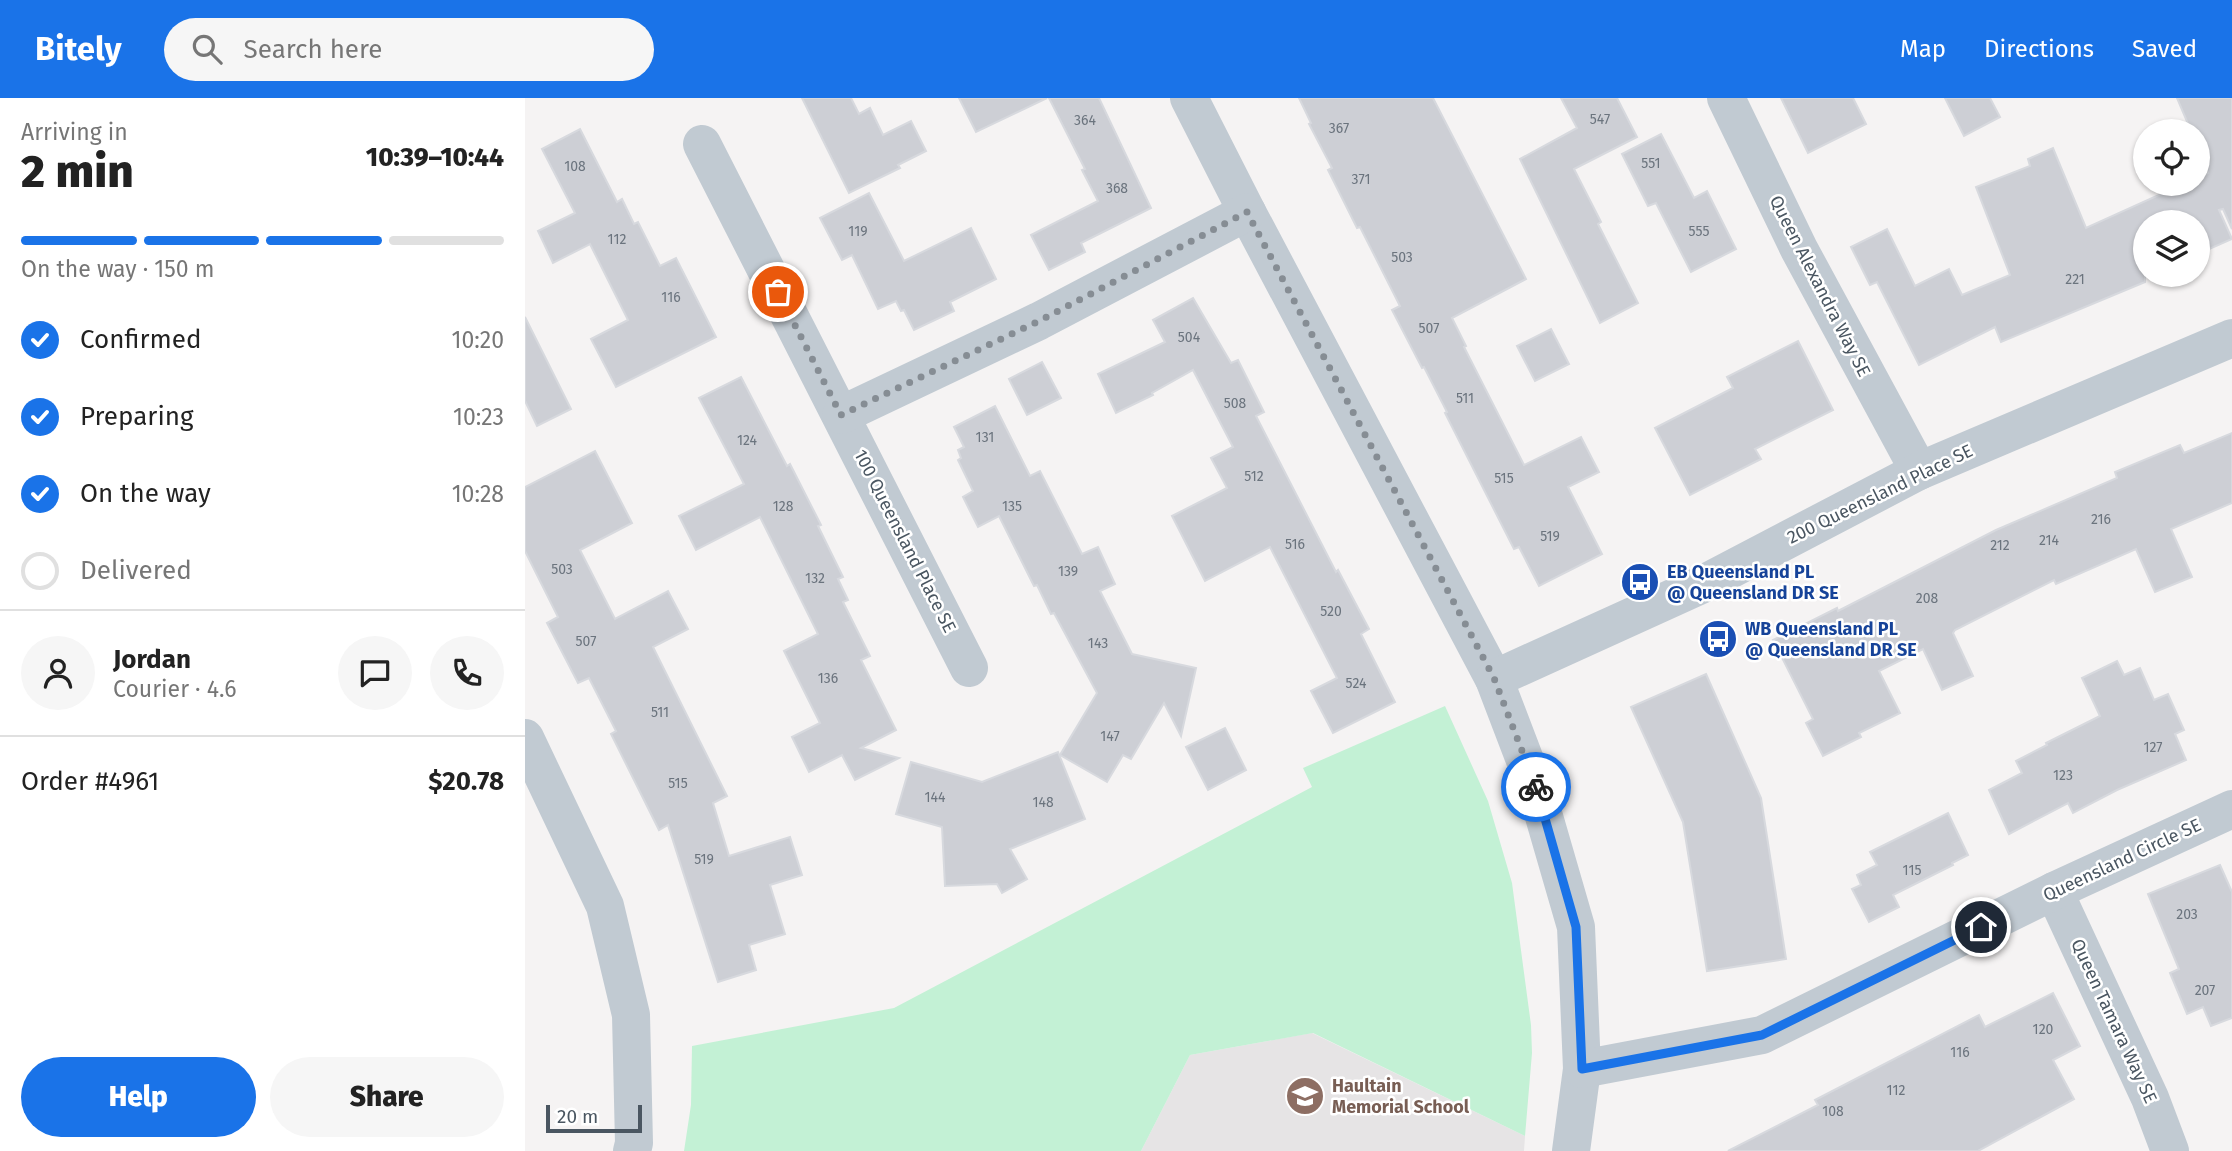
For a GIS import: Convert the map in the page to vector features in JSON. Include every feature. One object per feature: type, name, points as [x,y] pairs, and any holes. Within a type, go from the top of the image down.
[{"type":"street","points":[[1189,98],[1494,678],[1536,789],[1576,927],[1582,1069],[1571,1151]]},
{"type":"street","name":"Queen Alexandra Way SE","points":[[1726,98],[1799,249],[1919,471]]},
{"type":"street","name":"100 Queensland Place SE","points":[[702,144],[969,668]]},
{"type":"street","points":[[841,415],[1039,321],[1247,212]]},
{"type":"street","name":"200 Queensland Place SE","points":[[1494,678],[1701,585],[1919,471],[2232,338]]},
{"type":"street","points":[[525,738],[605,906],[631,1015],[632,1151]]},
{"type":"street","name":"Queensland Circle SE","points":[[1582,1069],[1762,1035],[2054,891],[2232,809]]},
{"type":"street","name":"Queen Tamara Way SE","points":[[2054,891],[2150,1098],[2170,1151]]},
{"type":"shaded area","name":"Haultain Memorial School","points":[[1312,1033],[1525,1136],[1524,1151],[1141,1151],[1190,1055]]},
{"type":"green space","points":[[1445,706],[1488,801],[1512,883],[1531,1025],[1532,1053],[1525,1136],[1313,1033],[1190,1055],[1141,1151],[684,1151],[691,1105],[692,1046],[894,1008],[1312,787],[1303,768]]},
{"type":"building","points":[[802,98],[851,98],[859,114],[870,108],[883,135],[911,121],[926,151],[898,165],[900,168],[849,193]]},
{"type":"building","points":[[959,98],[1047,98],[976,132]]},
{"type":"building","points":[[1049,98],[1099,98],[1151,208],[1081,243],[1085,252],[1049,270],[1031,235],[1098,201]]},
{"type":"building","points":[[1299,98],[1433,98],[1526,279],[1452,318],[1524,465],[1581,437],[1599,472],[1568,487],[1602,554],[1539,586],[1519,547],[1514,549],[1445,413],[1447,412],[1392,310],[1400,306],[1328,170],[1332,168]]},
{"type":"building","points":[[1561,98],[1617,98],[1637,137],[1574,169],[1638,303],[1600,323],[1520,159],[1577,128]]},
{"type":"building","points":[[1781,98],[1853,98],[1866,124],[1808,153]]},
{"type":"building","points":[[1945,98],[1990,98],[2000,117],[1964,136]]},
{"type":"building","points":[[2177,98],[2232,98],[2232,229],[2223,209],[2219,210],[2232,239],[2210,249],[2210,210],[2133,210],[2133,287],[2001,342],[1995,327],[1919,365],[1877,282],[1870,285],[1851,247],[1887,229],[1915,286],[1949,269],[1962,295],[2010,275],[1976,187],[2030,166],[2028,159],[2053,148],[2086,228],[2157,196],[2210,196],[2210,119],[2186,119]]},
{"type":"building","points":[[580,129],[617,202],[622,199],[634,224],[638,222],[660,266],[676,258],[716,337],[616,387],[591,339],[628,320],[590,244],[553,263],[538,231],[575,213],[542,149]]},
{"type":"building","points":[[1661,134],[1694,198],[1707,191],[1736,249],[1691,272],[1656,203],[1648,206],[1622,154]]},
{"type":"building","points":[[869,193],[904,261],[971,228],[996,279],[950,302],[954,311],[914,330],[896,301],[878,309],[852,255],[842,260],[820,218]]},
{"type":"building","points":[[1193,298],[1231,363],[1238,360],[1264,412],[1256,416],[1336,572],[1338,570],[1369,629],[1361,634],[1395,702],[1333,733],[1311,691],[1337,678],[1270,547],[1205,581],[1172,516],[1227,488],[1211,458],[1233,447],[1193,370],[1152,393],[1153,395],[1116,413],[1098,374],[1165,342],[1153,320]]},
{"type":"building","points":[[525,317],[571,409],[537,426],[525,401]]},
{"type":"building","points":[[1551,329],[1569,364],[1535,381],[1517,346]]},
{"type":"building","points":[[1798,341],[1833,410],[1755,449],[1761,459],[1690,495],[1655,428],[1733,388],[1727,377]]},
{"type":"building","points":[[1042,362],[1061,398],[1027,415],[1009,379]]},
{"type":"building","points":[[741,377],[821,525],[818,526],[843,577],[838,579],[848,600],[843,602],[870,656],[861,660],[896,730],[861,748],[899,758],[855,780],[842,755],[809,772],[792,737],[820,723],[784,651],[818,634],[760,517],[696,550],[679,516],[744,484],[699,398]]},
{"type":"building","points":[[995,406],[1030,476],[1040,471],[1082,554],[1098,547],[1115,584],[1100,591],[1132,654],[1196,668],[1181,736],[1164,703],[1131,759],[1123,755],[1107,782],[1060,755],[1097,693],[1054,613],[1051,614],[1037,585],[1034,586],[999,516],[978,527],[963,497],[973,491],[958,460],[961,458],[958,450],[964,447],[954,427]]},
{"type":"building","points":[[2232,433],[2232,503],[2171,529],[2192,577],[2155,592],[2136,549],[2056,584],[2054,580],[1955,630],[1953,633],[1973,676],[1942,690],[1923,649],[1879,671],[1900,713],[1859,733],[1861,737],[1823,756],[1806,723],[1813,719],[1773,640],[1837,608],[1838,611],[1996,530],[2117,478],[2115,472],[2180,445],[2184,453]]},
{"type":"building","points":[[595,451],[632,523],[580,550],[615,619],[668,591],[688,629],[653,647],[727,796],[713,803],[729,856],[790,837],[802,875],[770,885],[785,934],[749,945],[756,970],[718,982],[668,825],[659,830],[611,734],[616,731],[589,678],[578,683],[547,623],[558,617],[525,551],[525,487]]},
{"type":"building","points":[[2117,661],[2124,675],[2140,668],[2154,700],[2168,694],[2184,730],[2175,734],[2186,760],[2117,790],[2073,813],[2068,803],[2009,834],[1989,790],[2022,773],[2016,761],[2100,716],[2082,678]]},
{"type":"building","points":[[1706,674],[1761,798],[1786,959],[1707,971],[1683,822],[1631,707]]},
{"type":"building","points":[[1225,728],[1246,770],[1208,790],[1186,747]]},
{"type":"building","points":[[1058,752],[1085,819],[1010,849],[1027,879],[1002,893],[997,884],[945,886],[942,827],[896,814],[911,762],[982,782]]},
{"type":"building","points":[[1948,813],[1968,855],[1893,895],[1899,907],[1869,922],[1852,889],[1861,885],[1857,875],[1877,865],[1870,852]]},
{"type":"building","points":[[2220,865],[2232,892],[2232,1018],[2211,1026],[2203,1007],[2187,1014],[2170,973],[2179,969],[2148,894]]},
{"type":"building","points":[[2053,993],[2080,1046],[2053,1060],[2074,1099],[1978,1151],[1728,1151],[1818,1105],[1815,1100],[1979,1015],[1985,1027]]},
{"type":"way so far","points":[[778,292],[841,415],[1039,321],[1247,212],[1494,678],[1536,787]]},
{"type":"place","name":"EB Queensland PL @ Queensland DR SE","points":[[1640,582]]},
{"type":"place","name":"WB Queensland PL @ Queensland DR SE","points":[[1718,639]]},
{"type":"place","name":"Haultain Memorial School","points":[[1305,1096]]},
{"type":"route","points":[[1536,787],[1576,927],[1582,1069],[1762,1035],[1981,927]]}]
